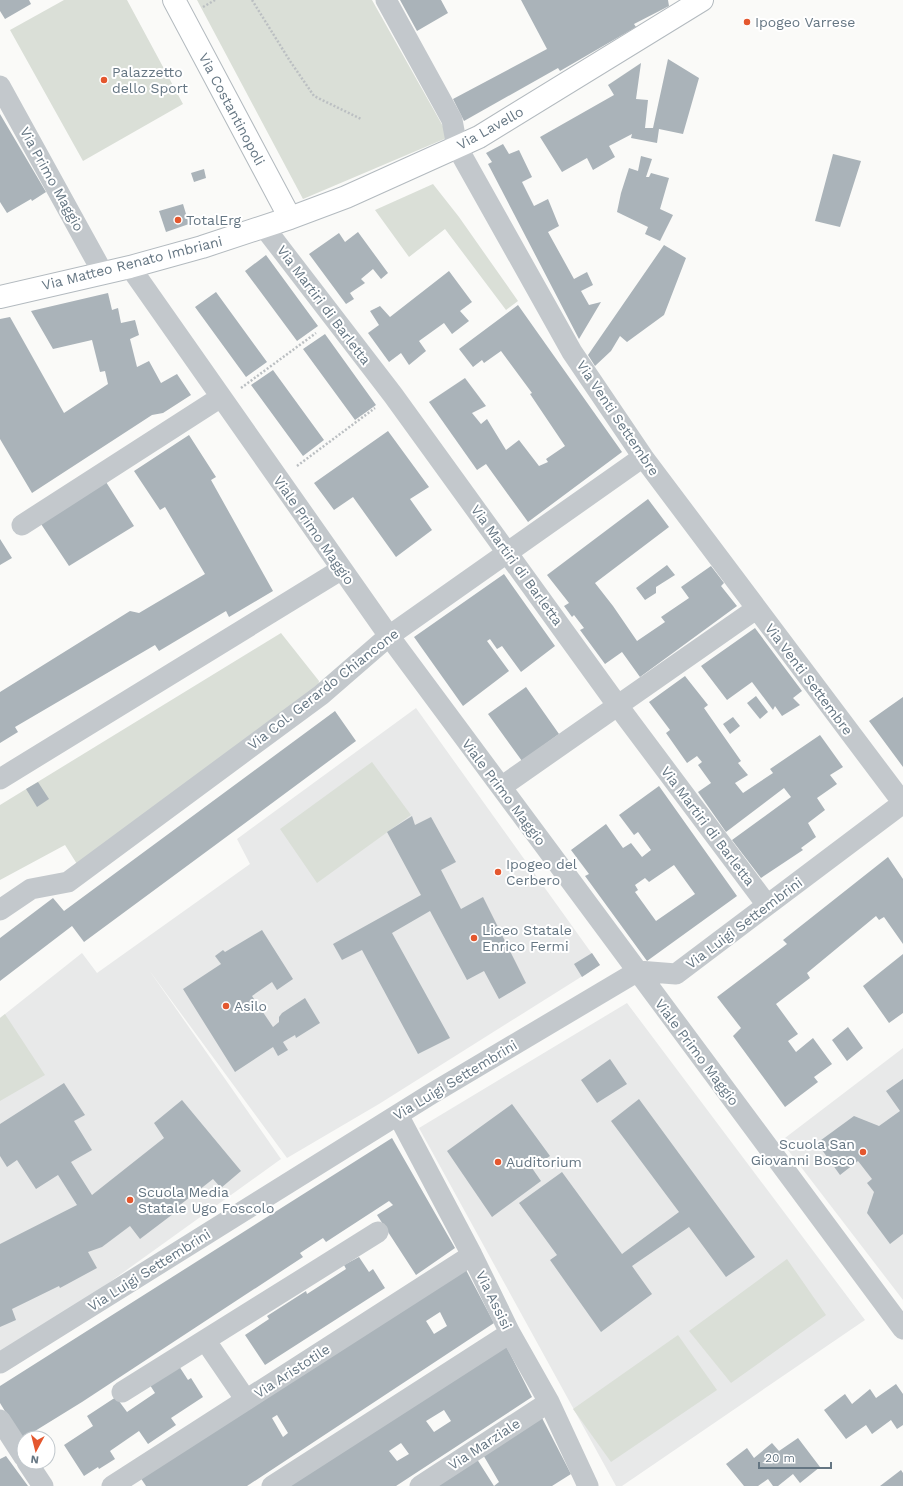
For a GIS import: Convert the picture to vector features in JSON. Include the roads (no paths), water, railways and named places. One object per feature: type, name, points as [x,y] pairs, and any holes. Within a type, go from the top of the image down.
[{"type":"street","name":"Via Costantinopoli","points":[[174,0],[290,218]]},
{"type":"street","name":"Via Venti Settembre","points":[[386,0],[452,120],[457,147],[572,352],[643,457],[903,803]]},
{"type":"street","name":"Via Lavello","points":[[264,227],[346,197],[479,137],[702,0]]},
{"type":"street","name":"Via Primo Maggio","points":[[0,86],[103,273]]},
{"type":"street","name":"Via Matteo Renato Imbriani","points":[[0,297],[130,267],[202,247],[264,227]]},
{"type":"street","name":"Via Martiri di Barletta","points":[[264,227],[393,395],[618,706],[767,905]]},
{"type":"street","name":"Viale Primo Maggio","points":[[130,267],[389,636],[903,1330]]},
{"type":"street","points":[[22,525],[223,399]]},
{"type":"street","name":"Via Col. Gerardo Chiancone","points":[[0,910],[31,889],[68,882],[320,695],[389,636],[643,457]]},
{"type":"street","points":[[0,779],[342,569]]},
{"type":"street","points":[[501,787],[756,609]]},
{"type":"street","name":"Via Luigi Settembrini","points":[[0,1363],[398,1114],[638,971],[676,974],[903,803]]},
{"type":"street","name":"Via Assisi","points":[[398,1114],[472,1255],[510,1333],[548,1402],[583,1484]]},
{"type":"street","points":[[122,1392],[378,1232]]},
{"type":"street","name":"Via Aristotile","points":[[112,1486],[472,1255]]},
{"type":"street","points":[[272,1486],[510,1333]]},
{"type":"street","points":[[205,1340],[246,1400]]},
{"type":"street","name":"Via Marziale","points":[[420,1486],[548,1402]]},
{"type":"street","points":[[0,1420],[16,1445]]},
{"type":"street","points":[[32,1470],[42,1486]]},
{"type":"place","name":"Ipogeo Varrese","points":[[747,22]]},
{"type":"place","name":"Palazzetto dello Sport","points":[[104,80]]},
{"type":"place","name":"TotalErg","points":[[178,220]]},
{"type":"place","name":"Ipogeo del Cerbero","points":[[498,872]]},
{"type":"place","name":"Liceo Statale Enrico Fermi","points":[[474,938]]},
{"type":"place","name":"Asilo","points":[[226,1006]]},
{"type":"place","name":"Scuola San Giovanni Bosco","points":[[863,1152]]},
{"type":"place","name":"Auditorium","points":[[498,1162]]},
{"type":"place","name":"Scuola Media Statale Ugo Foscolo","points":[[130,1200]]}]
